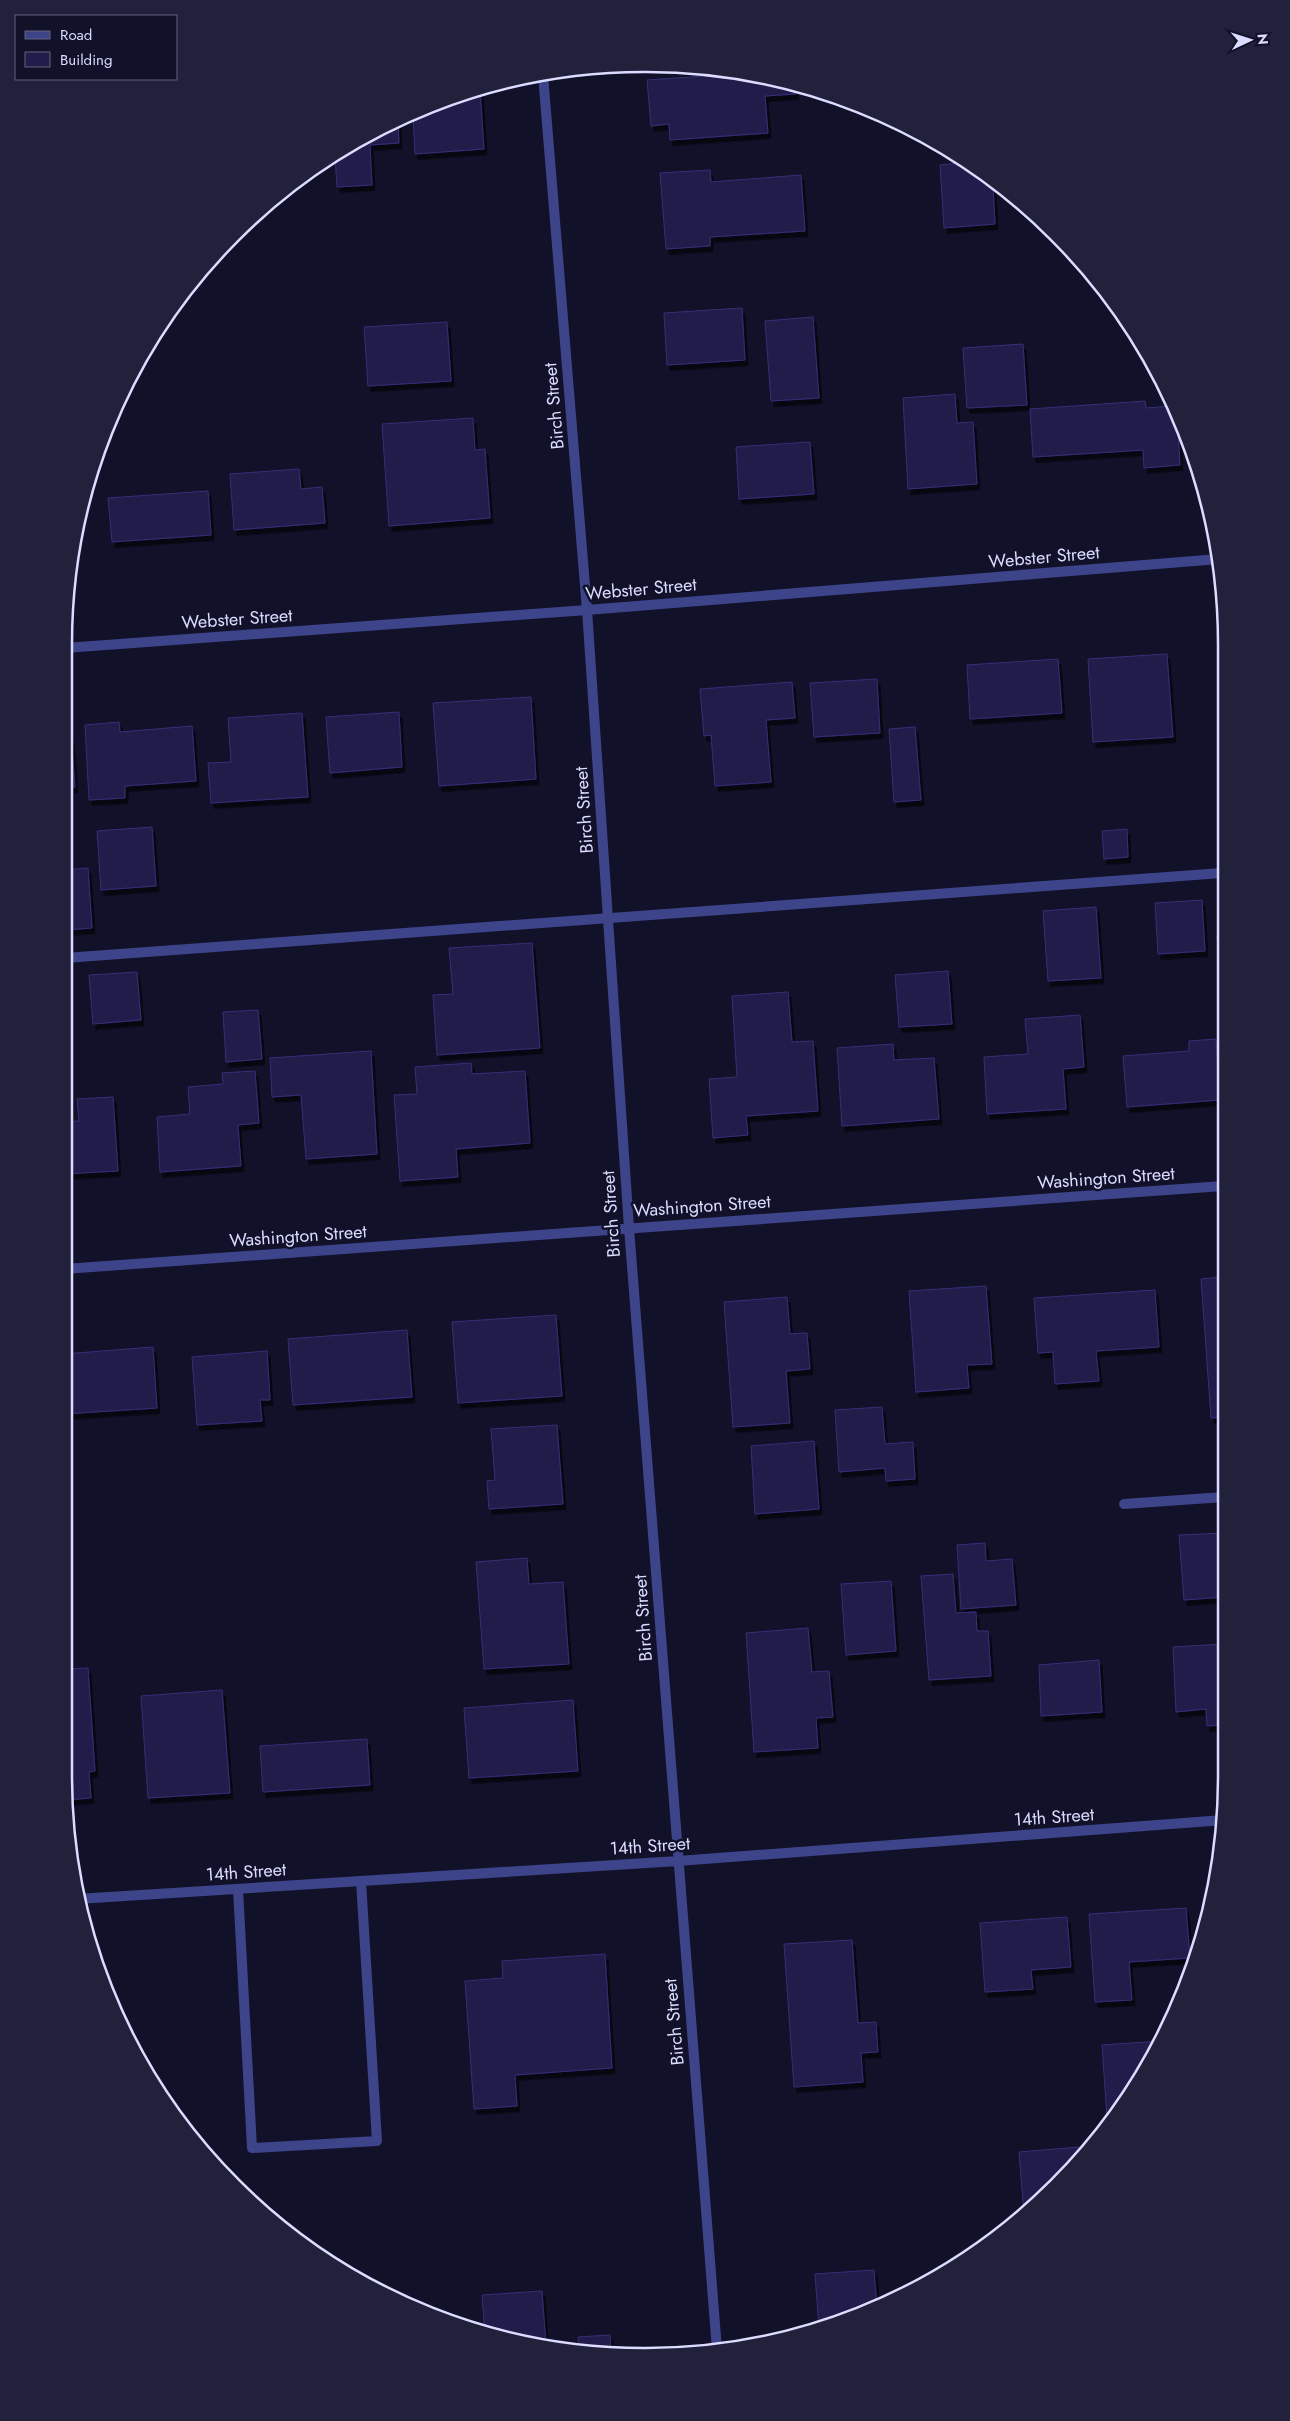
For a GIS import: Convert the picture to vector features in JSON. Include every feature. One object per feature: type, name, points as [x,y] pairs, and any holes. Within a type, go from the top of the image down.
[{"type":"street","name":"Birch Street","points":[[544,82],[587,610],[628,1228],[717,2344]]},
{"type":"street","name":"Webster Street","points":[[72,647],[587,610],[1211,560]]},
{"type":"street","points":[[72,957],[1218,873]]},
{"type":"street","name":"Washington Street","points":[[72,1268],[1218,1186]]},
{"type":"street","points":[[1124,1504],[1218,1497]]},
{"type":"street","name":"14th Street","points":[[86,1898],[678,1861],[1215,1821]]},
{"type":"street","points":[[238,1889],[252,2148],[377,2141],[361,1881]]},
{"type":"building","points":[[707,76],[720,77],[796,94],[765,96],[768,133],[670,140],[669,124],[651,126],[647,80]]},
{"type":"building","points":[[480,97],[484,149],[415,154],[413,122]]},
{"type":"building","points":[[398,129],[399,143],[370,145],[372,185],[337,187],[335,164],[359,149]]},
{"type":"building","points":[[954,164],[993,191],[995,224],[944,228],[940,165]]},
{"type":"building","points":[[710,170],[711,182],[801,175],[805,231],[710,237],[710,246],[666,249],[660,173]]},
{"type":"building","points":[[742,308],[745,360],[667,365],[664,313]]},
{"type":"building","points":[[813,317],[819,398],[771,401],[765,321]]},
{"type":"building","points":[[447,322],[451,381],[368,386],[364,327]]},
{"type":"building","points":[[1023,344],[1027,405],[967,408],[963,348]]},
{"type":"building","points":[[955,394],[957,423],[973,422],[977,484],[908,489],[903,398]]},
{"type":"building","points":[[1145,401],[1146,408],[1165,407],[1178,438],[1180,465],[1144,468],[1143,450],[1033,457],[1030,409]]},
{"type":"building","points":[[473,418],[475,450],[485,449],[490,518],[389,526],[382,424]]},
{"type":"building","points":[[810,442],[814,494],[739,499],[736,447]]},
{"type":"building","points":[[299,469],[301,489],[322,487],[325,523],[234,530],[230,474]]},
{"type":"building","points":[[208,491],[211,535],[112,542],[108,498]]},
{"type":"building","points":[[1167,654],[1173,737],[1093,742],[1088,659]]},
{"type":"building","points":[[1058,659],[1062,713],[970,719],[967,665]]},
{"type":"building","points":[[877,679],[880,733],[814,737],[810,683]]},
{"type":"building","points":[[792,682],[795,718],[766,720],[771,782],[715,786],[711,735],[704,736],[700,689]]},
{"type":"building","points":[[531,697],[536,779],[439,786],[433,703]]},
{"type":"building","points":[[399,712],[402,767],[330,773],[326,717]]},
{"type":"building","points":[[302,713],[308,797],[211,803],[208,763],[231,762],[228,718]]},
{"type":"building","points":[[119,722],[120,732],[192,726],[196,781],[125,786],[125,798],[89,800],[85,725]]},
{"type":"building","points":[[915,727],[921,800],[894,802],[889,729]]},
{"type":"building","points":[[72,750],[75,787],[72,787]]},
{"type":"building","points":[[152,827],[156,886],[101,890],[97,831]]},
{"type":"building","points":[[1127,829],[1128,857],[1104,859],[1102,831]]},
{"type":"building","points":[[88,868],[92,928],[72,929],[72,869]]},
{"type":"building","points":[[1202,900],[1205,951],[1158,954],[1155,903]]},
{"type":"building","points":[[1096,907],[1101,978],[1048,981],[1043,911]]},
{"type":"building","points":[[532,943],[540,1048],[437,1055],[433,995],[453,994],[449,948]]},
{"type":"building","points":[[948,971],[952,1024],[899,1027],[895,975]]},
{"type":"building","points":[[137,972],[141,1020],[93,1024],[89,975]]},
{"type":"building","points":[[788,992],[792,1042],[813,1041],[818,1111],[746,1116],[748,1135],[713,1138],[709,1079],[737,1077],[732,996]]},
{"type":"building","points":[[258,1010],[262,1059],[226,1062],[223,1012]]},
{"type":"building","points":[[1080,1015],[1084,1067],[1063,1069],[1066,1109],[987,1114],[984,1057],[1028,1054],[1025,1019]]},
{"type":"building","points":[[1216,1039],[1218,1100],[1127,1107],[1123,1056],[1189,1051],[1189,1041]]},
{"type":"building","points":[[893,1044],[894,1060],[934,1058],[939,1119],[842,1126],[837,1048]]},
{"type":"building","points":[[371,1051],[377,1154],[306,1159],[301,1095],[272,1097],[270,1058]]},
{"type":"building","points":[[471,1063],[472,1074],[525,1071],[530,1143],[456,1149],[458,1177],[400,1181],[394,1095],[417,1094],[415,1067]]},
{"type":"building","points":[[255,1071],[259,1123],[238,1125],[241,1166],[160,1172],[157,1117],[190,1114],[188,1087],[223,1084],[222,1073]]},
{"type":"building","points":[[113,1097],[118,1171],[72,1174],[72,1121],[79,1121],[77,1099]]},
{"type":"building","points":[[1218,1277],[1218,1417],[1211,1418],[1201,1279]]},
{"type":"building","points":[[986,1286],[992,1364],[967,1365],[969,1388],[916,1392],[909,1291]]},
{"type":"building","points":[[1155,1290],[1159,1347],[1096,1351],[1099,1381],[1055,1384],[1053,1352],[1038,1353],[1034,1298]]},
{"type":"building","points":[[787,1297],[790,1334],[807,1333],[810,1369],[786,1371],[790,1423],[733,1427],[724,1302]]},
{"type":"building","points":[[556,1315],[562,1396],[458,1403],[452,1322]]},
{"type":"building","points":[[407,1330],[412,1397],[293,1405],[288,1339]]},
{"type":"building","points":[[153,1347],[157,1408],[72,1413],[72,1353]]},
{"type":"building","points":[[267,1351],[270,1400],[260,1400],[262,1421],[197,1425],[192,1357]]},
{"type":"building","points":[[882,1407],[885,1444],[913,1442],[915,1479],[886,1481],[885,1468],[839,1472],[835,1410]]},
{"type":"building","points":[[557,1425],[563,1504],[489,1509],[487,1481],[495,1480],[491,1429]]},
{"type":"building","points":[[814,1441],[819,1509],[755,1514],[751,1446]]},
{"type":"building","points":[[1218,1533],[1218,1597],[1184,1600],[1179,1535]]},
{"type":"building","points":[[985,1543],[986,1561],[1012,1559],[1016,1605],[961,1609],[957,1545]]},
{"type":"building","points":[[527,1558],[529,1584],[563,1582],[569,1664],[484,1669],[476,1562]]},
{"type":"building","points":[[953,1574],[956,1613],[976,1612],[977,1631],[988,1631],[991,1676],[929,1680],[921,1576]]},
{"type":"building","points":[[891,1581],[896,1651],[846,1655],[841,1584]]},
{"type":"building","points":[[808,1628],[812,1672],[829,1671],[833,1717],[816,1718],[818,1748],[754,1752],[746,1633]]},
{"type":"building","points":[[1218,1644],[1218,1725],[1207,1726],[1206,1709],[1176,1712],[1173,1647]]},
{"type":"building","points":[[1099,1660],[1102,1712],[1041,1716],[1039,1665]]},
{"type":"building","points":[[88,1668],[95,1771],[89,1772],[91,1798],[73,1799],[72,1776],[72,1669]]},
{"type":"building","points":[[222,1690],[230,1793],[148,1798],[141,1696]]},
{"type":"building","points":[[573,1700],[578,1771],[469,1778],[464,1708]]},
{"type":"building","points":[[367,1739],[370,1785],[263,1792],[260,1746]]},
{"type":"building","points":[[1186,1908],[1190,1952],[1188,1958],[1129,1962],[1132,2000],[1095,2002],[1089,1914]]},
{"type":"building","points":[[1067,1917],[1071,1967],[1031,1970],[1033,1989],[985,1992],[980,1923]]},
{"type":"building","points":[[852,1940],[858,2023],[876,2022],[878,2052],[861,2053],[863,2082],[794,2087],[784,1944]]},
{"type":"building","points":[[605,1954],[612,2068],[515,2075],[517,2106],[474,2109],[465,1981],[503,1978],[502,1961]]},
{"type":"building","points":[[1151,2042],[1141,2062],[1107,2114],[1102,2045]]},
{"type":"building","points":[[1079,2148],[1050,2181],[1023,2205],[1019,2152]]},
{"type":"building","points":[[874,2270],[876,2299],[818,2321],[815,2274]]},
{"type":"building","points":[[542,2291],[546,2339],[484,2325],[482,2295]]},
{"type":"building","points":[[610,2335],[611,2347],[579,2345],[578,2337]]}]
